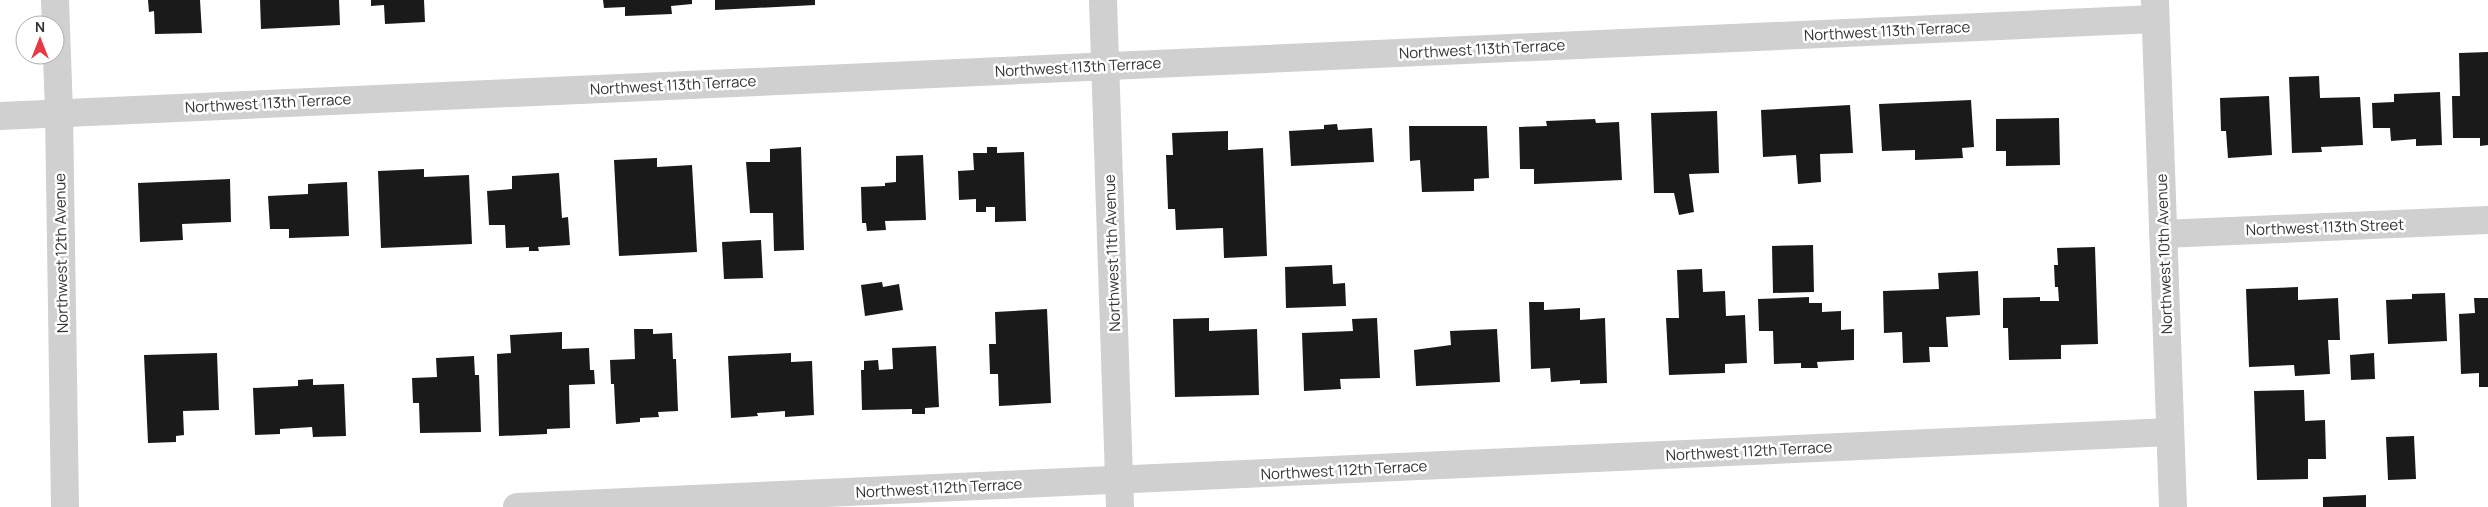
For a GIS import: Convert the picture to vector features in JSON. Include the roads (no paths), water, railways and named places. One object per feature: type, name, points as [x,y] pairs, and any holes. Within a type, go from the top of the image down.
[{"type":"street","name":"Northwest 12th Avenue","points":[[55,0],[59,112],[64,507]]},
{"type":"street","name":"Northwest 11th Avenue","points":[[1103,0],[1120,507]]},
{"type":"street","name":"Northwest 113th Terrace","points":[[0,116],[1105,65],[2155,9]]},
{"type":"street","name":"Northwest 10th Avenue","points":[[2155,9],[2173,507]]},
{"type":"street","name":"Northwest 113th Street","points":[[2163,234],[2488,220]]},
{"type":"street","name":"Northwest 112th Terrace","points":[[518,507],[2170,432]]}]
